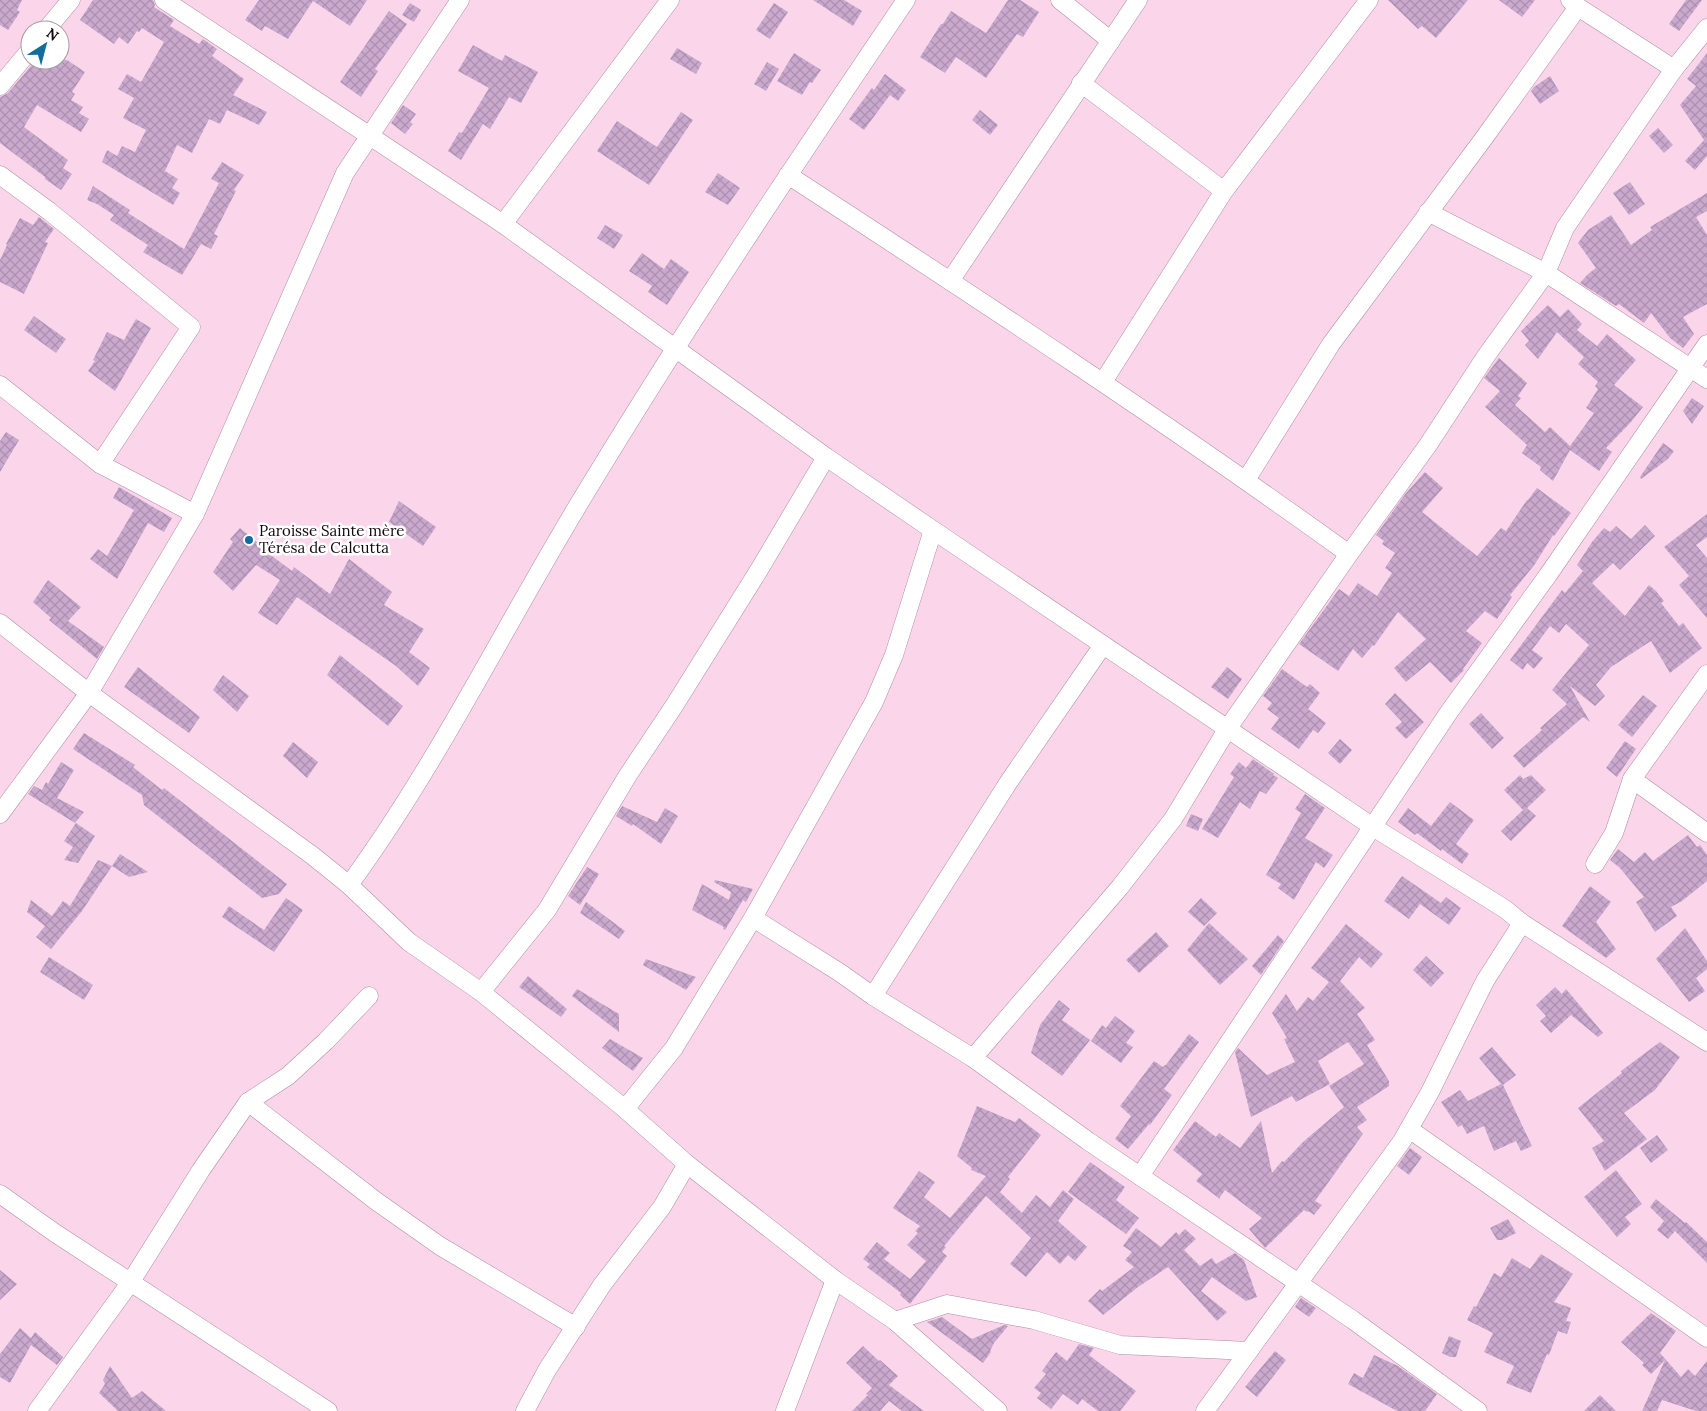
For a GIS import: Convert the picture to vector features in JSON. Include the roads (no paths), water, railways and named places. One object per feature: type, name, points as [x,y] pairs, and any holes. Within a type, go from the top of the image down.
[{"type":"street","points":[[54,20],[71,0]]},
{"type":"street","points":[[164,0],[503,224],[826,457],[932,530],[1373,827],[1505,909],[1522,923],[1707,1042]]},
{"type":"street","points":[[0,814],[89,693],[195,514],[345,173],[460,0]]},
{"type":"street","points":[[503,224],[670,0]]},
{"type":"street","points":[[349,885],[398,814],[576,508],[676,348],[788,175],[906,0]]},
{"type":"street","points":[[1060,0],[1112,41]]},
{"type":"street","points":[[950,281],[1138,0]]},
{"type":"street","points":[[1103,382],[1224,191],[1369,0]]},
{"type":"street","points":[[1246,480],[1331,344],[1484,138],[1574,3],[1674,69]]},
{"type":"street","points":[[973,1058],[1120,886],[1173,819],[1228,728],[1349,554],[1428,445],[1486,356],[1546,274],[1565,228],[1674,69],[1707,28]]},
{"type":"street","points":[[0,86],[20,62]]},
{"type":"street","points":[[1081,83],[1224,191]]},
{"type":"street","points":[[0,175],[49,211],[191,327],[100,464]]},
{"type":"street","points":[[788,175],[1103,382],[1246,480],[1349,554]]},
{"type":"street","points":[[1428,212],[1546,274],[1707,379]]},
{"type":"street","points":[[1140,1176],[1449,712],[1548,575],[1707,344]]},
{"type":"street","points":[[0,385],[57,432],[100,464],[195,514]]},
{"type":"street","points":[[481,992],[547,910],[628,776],[754,578],[826,457]]},
{"type":"street","points":[[625,1109],[674,1048],[752,918],[878,695],[894,655],[932,530]]},
{"type":"street","points":[[0,622],[89,693],[314,856],[349,885],[409,942],[481,992],[625,1109],[687,1164],[836,1280],[895,1321],[998,1411]]},
{"type":"street","points":[[873,996],[1008,783],[1103,645]]},
{"type":"street","points":[[1595,864],[1614,833],[1632,779],[1707,674]]},
{"type":"street","points":[[1632,779],[1707,834]]},
{"type":"street","points":[[752,918],[973,1058],[1140,1176],[1298,1282],[1478,1411]]},
{"type":"street","points":[[1205,1411],[1402,1141],[1430,1092],[1485,980],[1522,923]]},
{"type":"street","points":[[37,1411],[130,1283],[248,1102],[288,1076],[326,1041],[369,996]]},
{"type":"street","points":[[248,1102],[376,1201],[440,1246],[576,1327]]},
{"type":"street","points":[[1409,1129],[1707,1338]]},
{"type":"street","points":[[525,1411],[547,1370],[602,1285],[662,1207],[687,1164]]},
{"type":"street","points":[[0,1194],[130,1283],[328,1411]]},
{"type":"street","points":[[785,1411],[836,1280]]},
{"type":"street","points":[[895,1321],[947,1304],[1034,1320],[1120,1345],[1249,1352]]},
{"type":"place","name":"Paroisse Sainte mère Térésa de Calcutta","points":[[249,540]]}]
